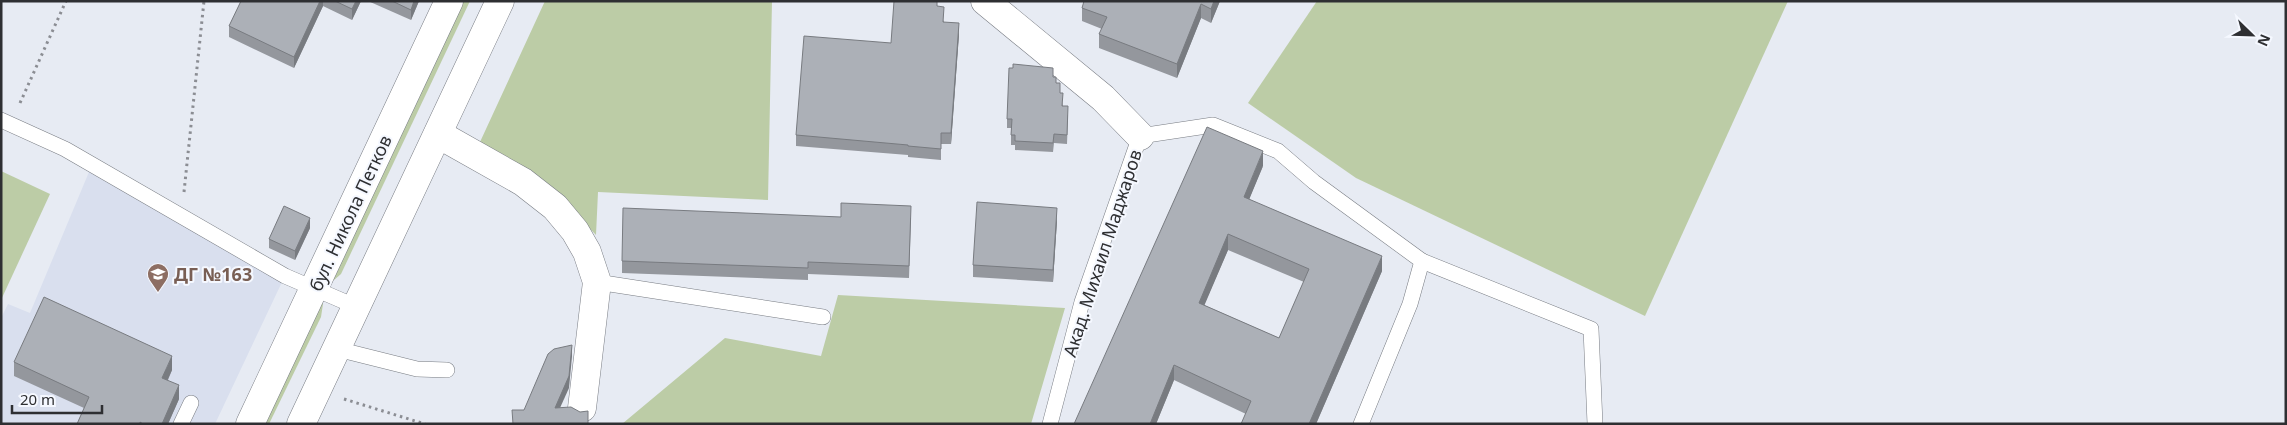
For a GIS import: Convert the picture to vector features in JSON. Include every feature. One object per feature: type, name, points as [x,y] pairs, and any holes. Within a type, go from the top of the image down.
[{"type":"street","name":"бул. Никола Петков","points":[[250,424],[449,1]]},
{"type":"street","points":[[301,424],[500,1]]},
{"type":"street","name":"Акад. Михаил Маджаров","points":[[985,1],[1104,98],[1140,136]]},
{"type":"street","points":[[438,134],[523,182],[555,207],[575,231],[587,252],[597,282],[582,408]]},
{"type":"lane","points":[[6,122],[65,149],[285,276],[357,307]]},
{"type":"lane","points":[[1140,136],[1213,125],[1278,151],[1314,182],[1422,261],[1591,329],[1595,424]]},
{"type":"lane","name":"Акад. Михаил Маджаров","points":[[1050,424],[1082,302],[1140,136]]},
{"type":"lane","points":[[1361,424],[1410,304],[1422,261]]},
{"type":"lane","points":[[597,282],[823,317]]},
{"type":"lane","points":[[337,349],[417,369],[447,370]]},
{"type":"lane","points":[[182,424],[191,403]]},
{"type":"path","points":[[6,122],[66,1]]},
{"type":"path","points":[[181,216],[204,1]]},
{"type":"path","points":[[317,390],[425,424]]},
{"type":"shaded area","name":"ДГ №163","points":[[89,172],[282,282],[215,424],[1,424],[1,318],[8,304],[30,313]]},
{"type":"green space","points":[[453,1],[470,1],[341,274],[334,280],[328,275]]},
{"type":"green space","points":[[545,1],[772,1],[768,200],[598,192],[596,235],[550,188],[480,142]]},
{"type":"green space","points":[[1317,1],[1788,1],[1645,316],[1356,178],[1248,103]]},
{"type":"green space","points":[[1,171],[50,194],[1,300]]},
{"type":"green space","points":[[838,295],[1065,308],[1031,424],[622,424],[725,338],[821,356]]},
{"type":"green space","points":[[320,301],[323,304],[321,317],[269,424],[253,424]]},
{"type":"building","points":[[241,1],[320,1],[294,57],[229,26]]},
{"type":"building","points":[[335,1],[356,1],[352,9]]},
{"type":"building","points":[[392,1],[414,1],[411,10]]},
{"type":"building","points":[[894,1],[937,1],[937,6],[944,7],[943,22],[959,23],[951,133],[941,133],[941,149],[796,135],[804,36],[891,43]]},
{"type":"building","points":[[1084,1],[1214,1],[1211,9],[1201,4],[1177,64],[1099,34],[1107,17],[1082,8]]},
{"type":"building","points":[[1013,64],[1053,68],[1053,77],[1056,77],[1056,83],[1060,83],[1060,93],[1063,93],[1062,106],[1068,106],[1067,135],[1054,134],[1053,143],[1015,141],[1015,135],[1011,135],[1012,119],[1007,119],[1009,68],[1013,68]]},
{"type":"building","points":[[1207,127],[1263,151],[1244,197],[1382,256],[1309,424],[1241,424],[1251,401],[1174,365],[1150,424],[1074,424]],"holes":[[[1228,234],[1309,269],[1279,338],[1199,303]]]},
{"type":"building","points":[[977,202],[1057,208],[1053,270],[973,265]]},
{"type":"building","points":[[841,203],[911,206],[909,266],[808,262],[808,268],[622,261],[623,208],[841,217]]},
{"type":"building","points":[[284,206],[310,218],[295,251],[269,239]]},
{"type":"building","points":[[44,297],[172,356],[162,378],[179,385],[162,424],[143,424],[140,422],[140,424],[77,424],[89,397],[14,362]]},
{"type":"building","points":[[572,345],[569,376],[555,408],[571,407],[580,412],[588,411],[588,424],[513,424],[512,410],[524,410],[548,354],[554,349]]},
{"type":"place","name":"ДГ №163","points":[[158,293]]}]
